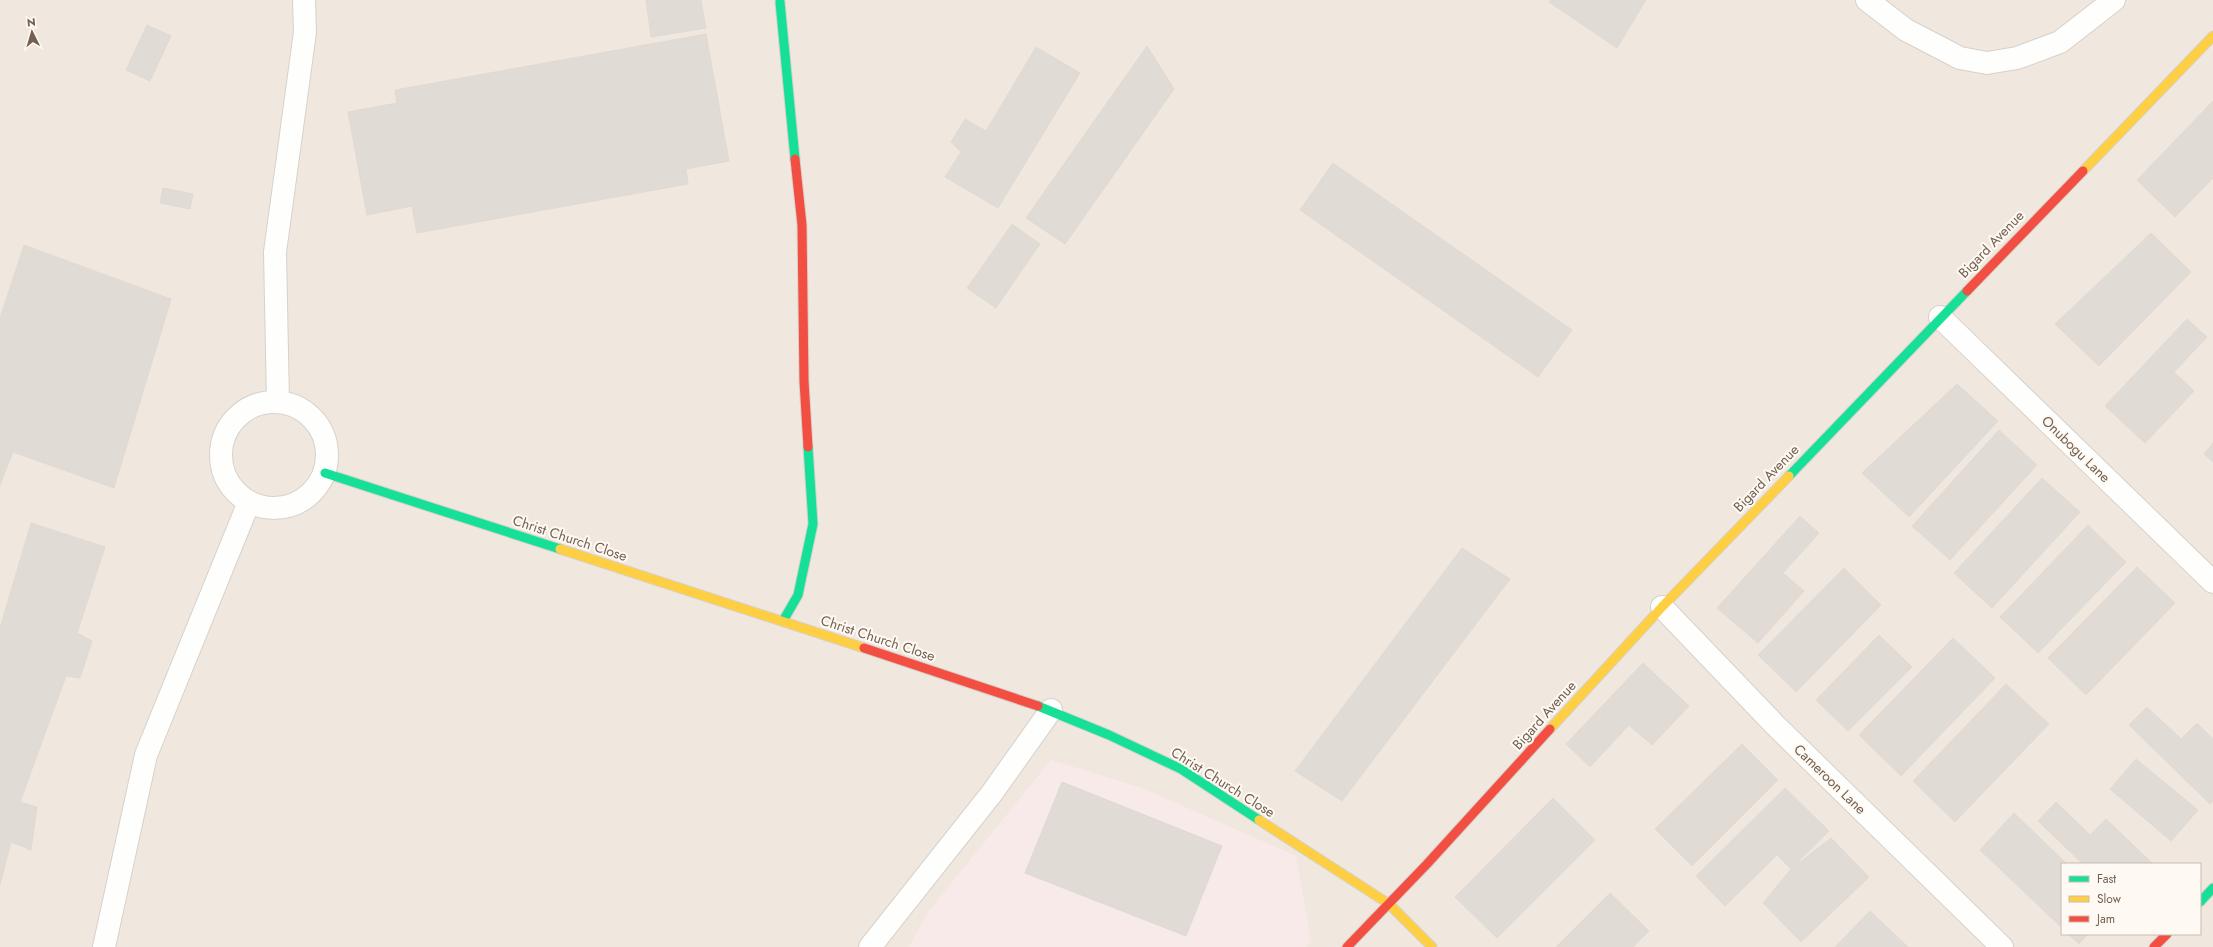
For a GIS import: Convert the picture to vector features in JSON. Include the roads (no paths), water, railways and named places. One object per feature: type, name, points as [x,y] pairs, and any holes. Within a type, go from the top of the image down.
[{"type":"street","points":[[278,402],[275,252],[305,32],[304,0]]},
{"type":"street","points":[[1868,0],[1912,34],[1960,58],[1988,63],[2017,58],[2060,42],[2114,0]]},
{"type":"street","points":[[780,2],[802,225],[804,380],[813,524],[798,595],[783,621]]},
{"type":"street","name":"Bigard Avenue","points":[[1347,947],[1389,904],[1662,607],[1940,316],[2213,36]]},
{"type":"street","name":"Onubogu Lane","points":[[1940,316],[2213,582]]},
{"type":"street","points":[[278,402],[294,406],[309,414],[320,427],[326,444],[327,460],[325,474],[313,491],[299,502],[284,507],[266,508],[249,502],[235,491],[225,476],[221,458],[223,440],[230,424],[243,412],[260,404],[278,402]]},
{"type":"street","name":"Christ Church Close","points":[[325,474],[783,621],[1051,710],[1109,735],[1181,769],[1389,904],[1432,947]]},
{"type":"street","points":[[104,947],[146,755],[249,502]]},
{"type":"street","name":"Cameroon Lane","points":[[1662,607],[1775,725],[2002,947]]},
{"type":"street","points":[[870,947],[992,793],[1051,710]]},
{"type":"street","points":[[2201,901],[2213,888]]},
{"type":"street","points":[[2154,947],[2166,935]]}]
